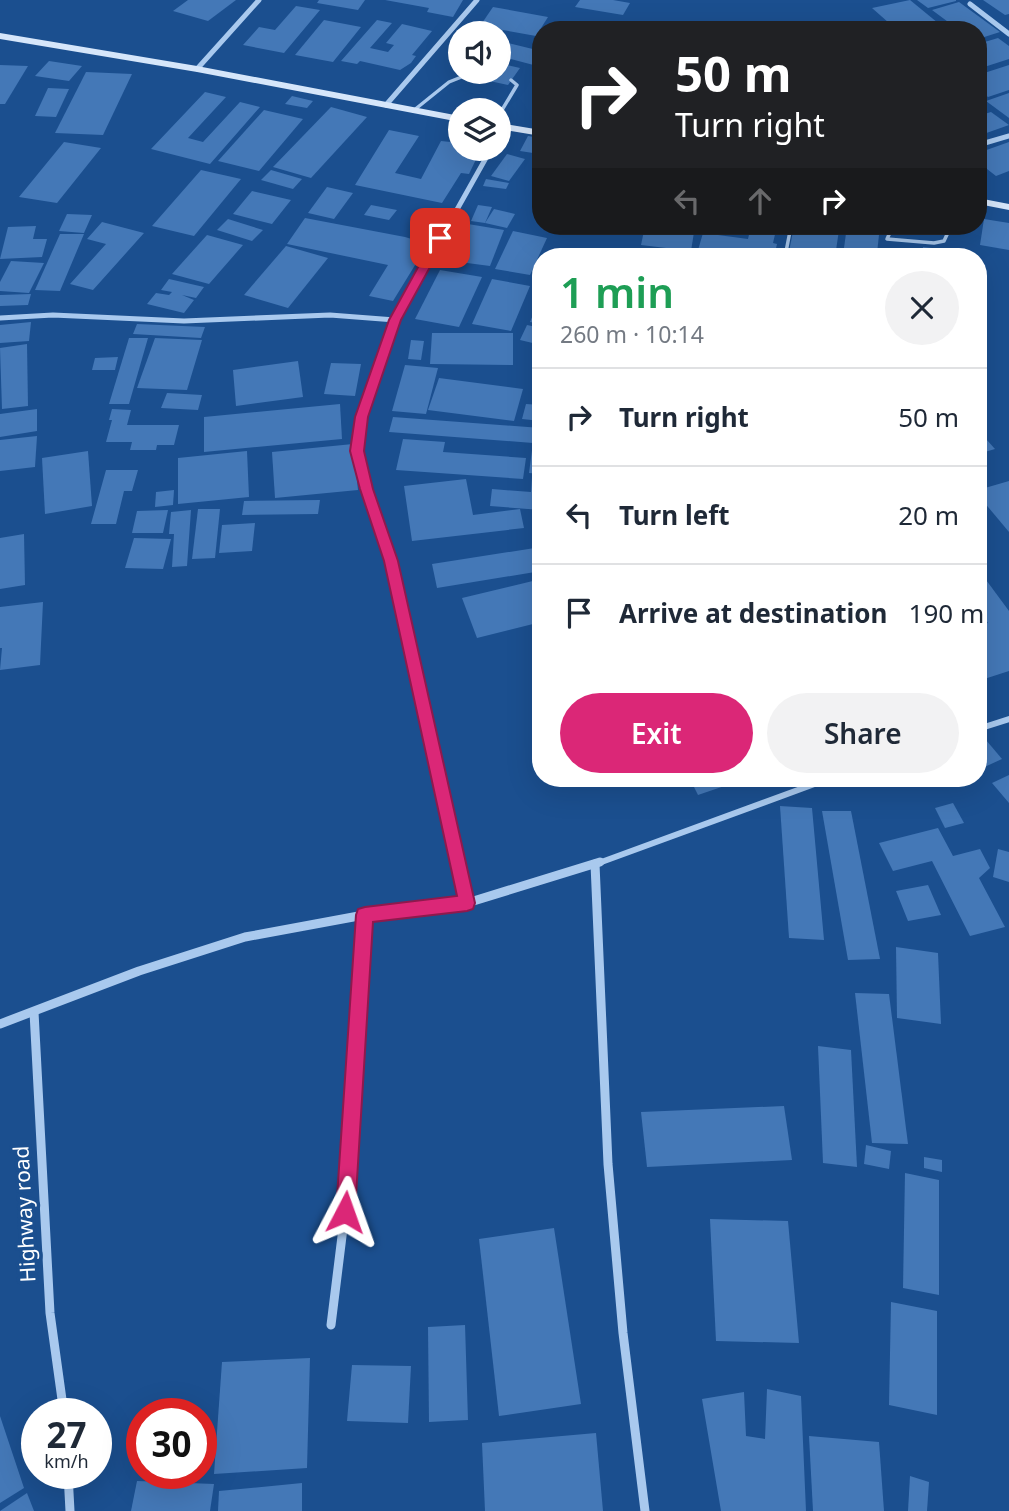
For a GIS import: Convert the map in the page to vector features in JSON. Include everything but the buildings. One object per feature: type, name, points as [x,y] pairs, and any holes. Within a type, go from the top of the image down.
[{"type":"street","points":[[197,69],[259,0]]},
{"type":"street","points":[[386,106],[477,0]]},
{"type":"street","points":[[970,4],[1009,34]]},
{"type":"street","points":[[0,36],[197,69],[448,117]]},
{"type":"street","points":[[511,129],[532,132]]},
{"type":"street","points":[[987,142],[1009,135]]},
{"type":"street","points":[[467,903],[391,561],[366,489],[357,451],[361,417],[395,320],[428,257],[485,161]]},
{"type":"street","points":[[987,203],[1009,207]]},
{"type":"street","points":[[0,318],[54,315],[184,321],[330,315],[395,320]]},
{"type":"street","points":[[987,726],[1009,719]]},
{"type":"street","points":[[0,1024],[139,971],[245,937],[365,915],[467,903],[595,864],[806,787]]},
{"type":"street","points":[[595,864],[608,1164],[623,1333],[645,1511]]},
{"type":"street","points":[[331,1325],[345,1212],[365,915]]},
{"type":"street","name":"Highway road","points":[[34,1012],[50,1313],[62,1398]]},
{"type":"street","points":[[69,1489],[70,1511]]},
{"type":"lane","points":[[511,98],[517,85],[512,80]]},
{"type":"lane","points":[[413,111],[448,83]]},
{"type":"lane","points":[[889,235],[887,239],[934,243],[944,241],[947,235]]},
{"type":"route","points":[[345,1212],[365,915],[467,903],[391,561],[366,489],[357,451],[361,417],[395,320],[440,238]]}]
